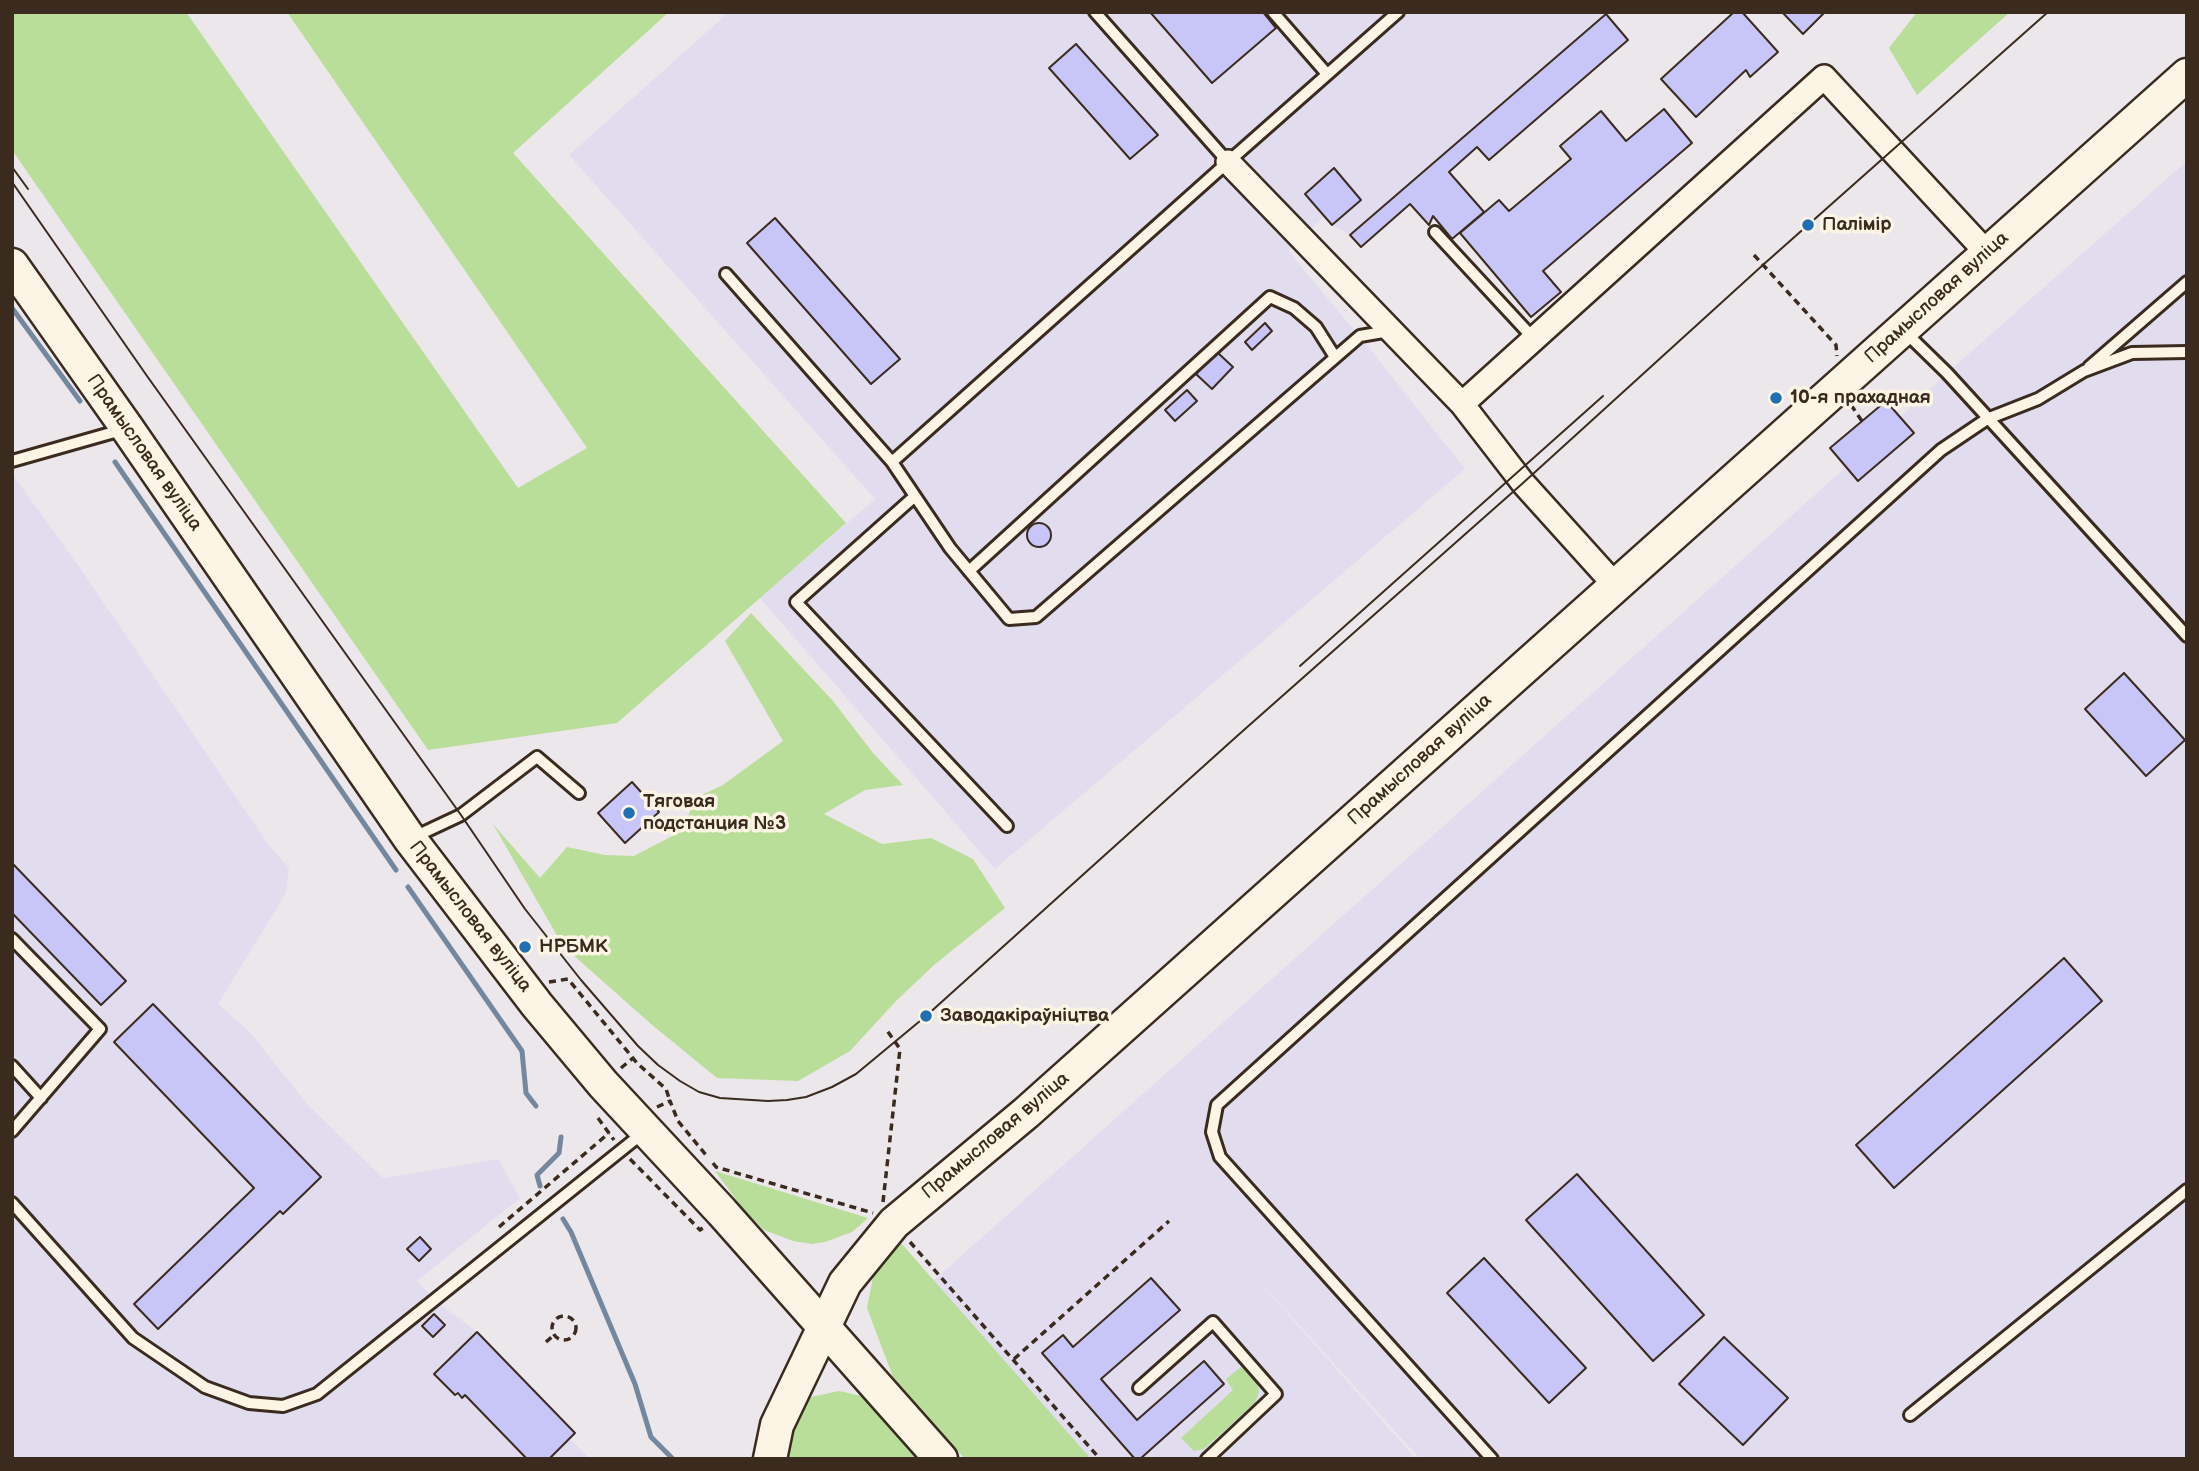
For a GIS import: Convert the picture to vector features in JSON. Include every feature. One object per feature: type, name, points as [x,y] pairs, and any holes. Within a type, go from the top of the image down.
[{"type":"main road","name":"Прамысловая вуліца","points":[[12,265],[410,839],[537,1005],[603,1084],[824,1325],[845,1283],[887,1219],[1026,1113],[2187,75]]},
{"type":"main road","points":[[770,1459],[777,1425],[824,1325],[941,1459]]},
{"type":"street","points":[[1462,404],[1824,77],[1987,254]]},
{"type":"street","points":[[1227,162],[1462,404],[1523,483],[1615,585]]},
{"type":"lane","points":[[1094,12],[1227,162]]},
{"type":"lane","points":[[1273,12],[1327,74]]},
{"type":"lane","points":[[892,462],[1398,12]]},
{"type":"lane","points":[[1435,232],[1534,339]]},
{"type":"lane","points":[[726,274],[892,462],[950,548],[1009,619],[1036,617],[1360,336],[1391,330]]},
{"type":"lane","points":[[1492,1459],[1220,1157],[1212,1132],[1217,1105],[1941,450],[1987,419],[2038,399],[2084,371],[2187,282]]},
{"type":"lane","points":[[970,571],[1270,297],[1294,308],[1316,327],[1335,357]]},
{"type":"lane","points":[[1902,329],[1947,373],[2187,636]]},
{"type":"lane","points":[[2084,371],[2132,353],[2187,352]]},
{"type":"lane","points":[[12,461],[127,428]]},
{"type":"lane","points":[[915,496],[796,602],[1007,825]]},
{"type":"lane","points":[[410,839],[461,815],[537,757],[579,793]]},
{"type":"lane","points":[[12,939],[100,1029],[41,1098],[14,1124]]},
{"type":"lane","points":[[12,1066],[41,1098]]},
{"type":"lane","points":[[12,1203],[133,1338],[205,1387],[250,1403],[283,1406],[317,1394],[646,1130]]},
{"type":"lane","points":[[1910,1415],[2187,1189]]},
{"type":"lane","points":[[1139,1388],[1213,1322],[1276,1394],[1207,1459]]},
{"type":"path","points":[[1754,255],[1836,345],[1838,387],[1862,421]]},
{"type":"path","points":[[548,982],[568,979],[637,1063],[666,1089],[678,1121],[716,1167],[887,1219],[1100,1459]]},
{"type":"path","points":[[886,1029],[900,1049],[887,1219]]},
{"type":"path","points":[[646,1130],[655,1108],[670,1101]]},
{"type":"path","points":[[497,1229],[610,1133]]},
{"type":"path","points":[[1014,1359],[1169,1221]]},
{"type":"path","points":[[565,1315],[573,1320],[576,1329],[571,1337],[562,1340],[554,1335],[552,1326],[556,1318],[565,1315]]},
{"type":"path","points":[[546,1342],[554,1335]]},
{"type":"shaded area","points":[[729,12],[1608,12],[1350,235],[1332,225],[1324,216],[1288,251],[1465,469],[995,869],[760,598],[875,499],[569,155]]},
{"type":"shaded area","points":[[2187,161],[2187,1459],[1420,1459],[1225,1243],[1416,1459],[965,1459],[893,1377],[886,1323],[1846,467],[1830,448],[1886,401],[1900,417]]},
{"type":"shaded area","points":[[15,478],[80,568],[268,844],[289,868],[286,893],[218,1004],[249,1031],[308,1105],[383,1178],[498,1159],[520,1198],[417,1281],[435,1300],[477,1332],[575,1433],[570,1439],[590,1459],[12,1459],[12,479]]},
{"type":"green space","points":[[12,12],[186,12],[518,488],[587,448],[287,12],[669,12],[513,153],[846,523],[617,723],[428,750],[12,150]]},
{"type":"green space","points":[[1917,12],[2010,12],[1917,95],[1889,48]]},
{"type":"green space","points":[[751,613],[833,701],[873,753],[903,785],[865,790],[824,814],[882,844],[931,838],[973,859],[1005,908],[934,965],[850,1051],[798,1081],[717,1078],[651,1024],[563,946],[493,824],[540,878],[567,847],[605,855],[634,856],[680,832],[697,797],[723,785],[783,741],[725,641]]},
{"type":"green space","points":[[715,1171],[868,1218],[852,1232],[825,1242],[812,1244],[793,1241],[764,1230],[744,1210]]},
{"type":"green space","points":[[901,1243],[1091,1459],[965,1459],[893,1377],[867,1308],[875,1267],[887,1248]]},
{"type":"green space","points":[[1241,1367],[1256,1377],[1259,1392],[1255,1403],[1204,1449],[1194,1451],[1181,1438],[1233,1390],[1226,1379]]},
{"type":"green space","points":[[839,1391],[862,1396],[917,1459],[787,1459],[787,1436],[796,1409],[811,1397]]},
{"type":"building","points":[[1150,12],[1263,12],[1276,28],[1212,83]]},
{"type":"building","points":[[1734,12],[1742,12],[1778,52],[1750,77],[1746,70],[1696,117],[1661,79]]},
{"type":"building","points":[[1782,12],[1825,12],[1803,34]]},
{"type":"building","points":[[1606,14],[1628,40],[1489,160],[1477,147],[1449,172],[1484,212],[1452,239],[1433,216],[1429,225],[1410,204],[1361,247],[1350,235]]},
{"type":"building","points":[[1076,44],[1158,135],[1130,159],[1049,68]]},
{"type":"building","points":[[1664,109],[1692,143],[1543,271],[1561,292],[1531,317],[1460,233],[1499,200],[1509,211],[1571,159],[1560,146],[1601,111],[1626,141]]},
{"type":"building","points":[[1334,168],[1361,200],[1332,225],[1305,194]]},
{"type":"building","points":[[775,218],[900,359],[871,384],[747,243]]},
{"type":"building","points":[[1265,323],[1272,331],[1252,350],[1245,342]]},
{"type":"building","points":[[1217,352],[1233,367],[1212,389],[1196,374]]},
{"type":"building","points":[[1187,390],[1197,401],[1175,421],[1165,410]]},
{"type":"building","points":[[1886,401],[1914,433],[1858,481],[1830,448]]},
{"type":"building","points":[[1039,523],[1048,526],[1051,535],[1048,544],[1039,547],[1030,544],[1027,535],[1030,526]]},
{"type":"building","points":[[2124,673],[2185,740],[2146,776],[2085,709]]},
{"type":"building","name":"Тяговая подстанция №3","points":[[632,782],[659,812],[625,843],[598,813]]},
{"type":"building","points":[[12,863],[126,981],[101,1005],[12,913]]},
{"type":"building","points":[[2064,958],[2102,1001],[1894,1188],[1856,1145]]},
{"type":"building","points":[[153,1004],[321,1177],[283,1214],[280,1211],[158,1329],[134,1304],[254,1188],[114,1042]]},
{"type":"building","points":[[1577,1174],[1704,1315],[1653,1361],[1526,1220]]},
{"type":"building","points":[[420,1237],[431,1249],[419,1261],[407,1249]]},
{"type":"building","points":[[1484,1258],[1586,1368],[1549,1403],[1447,1293]]},
{"type":"building","points":[[1151,1278],[1180,1310],[1101,1379],[1137,1420],[1204,1361],[1224,1384],[1140,1459],[1135,1459],[1042,1353],[1063,1335],[1073,1347]]},
{"type":"building","points":[[434,1314],[445,1325],[433,1337],[422,1326]]},
{"type":"building","points":[[477,1332],[575,1433],[549,1459],[527,1459],[465,1395],[462,1398],[458,1393],[455,1395],[434,1374]]},
{"type":"building","points":[[1724,1337],[1788,1398],[1743,1445],[1679,1384]]},
{"type":"waterway","points":[[12,308],[80,401]]},
{"type":"waterway","points":[[115,462],[396,870]]},
{"type":"waterway","points":[[408,887],[522,1051],[526,1093],[536,1106]]},
{"type":"waterway","points":[[540,1186],[537,1175],[559,1153],[561,1137]]},
{"type":"waterway","points":[[563,1219],[571,1232],[635,1384],[651,1437],[673,1459]]},
{"type":"tram line","points":[[12,182],[525,909],[581,980],[638,1046],[680,1081],[699,1092],[720,1098],[787,1100],[806,1097],[856,1074],[926,1016],[2048,12]]},
{"type":"tram line","points":[[12,167],[28,189]]},
{"type":"tram line","points":[[1300,666],[1603,396]]},
{"type":"place","name":"Палімір","points":[[1808,225]]},
{"type":"place","name":"10-я прахадная","points":[[1776,398]]},
{"type":"place","name":"Тяговая подстанция №3","points":[[629,813]]},
{"type":"place","name":"НРБМК","points":[[525,947]]},
{"type":"place","name":"Заводакіраўніцтва","points":[[926,1016]]}]
